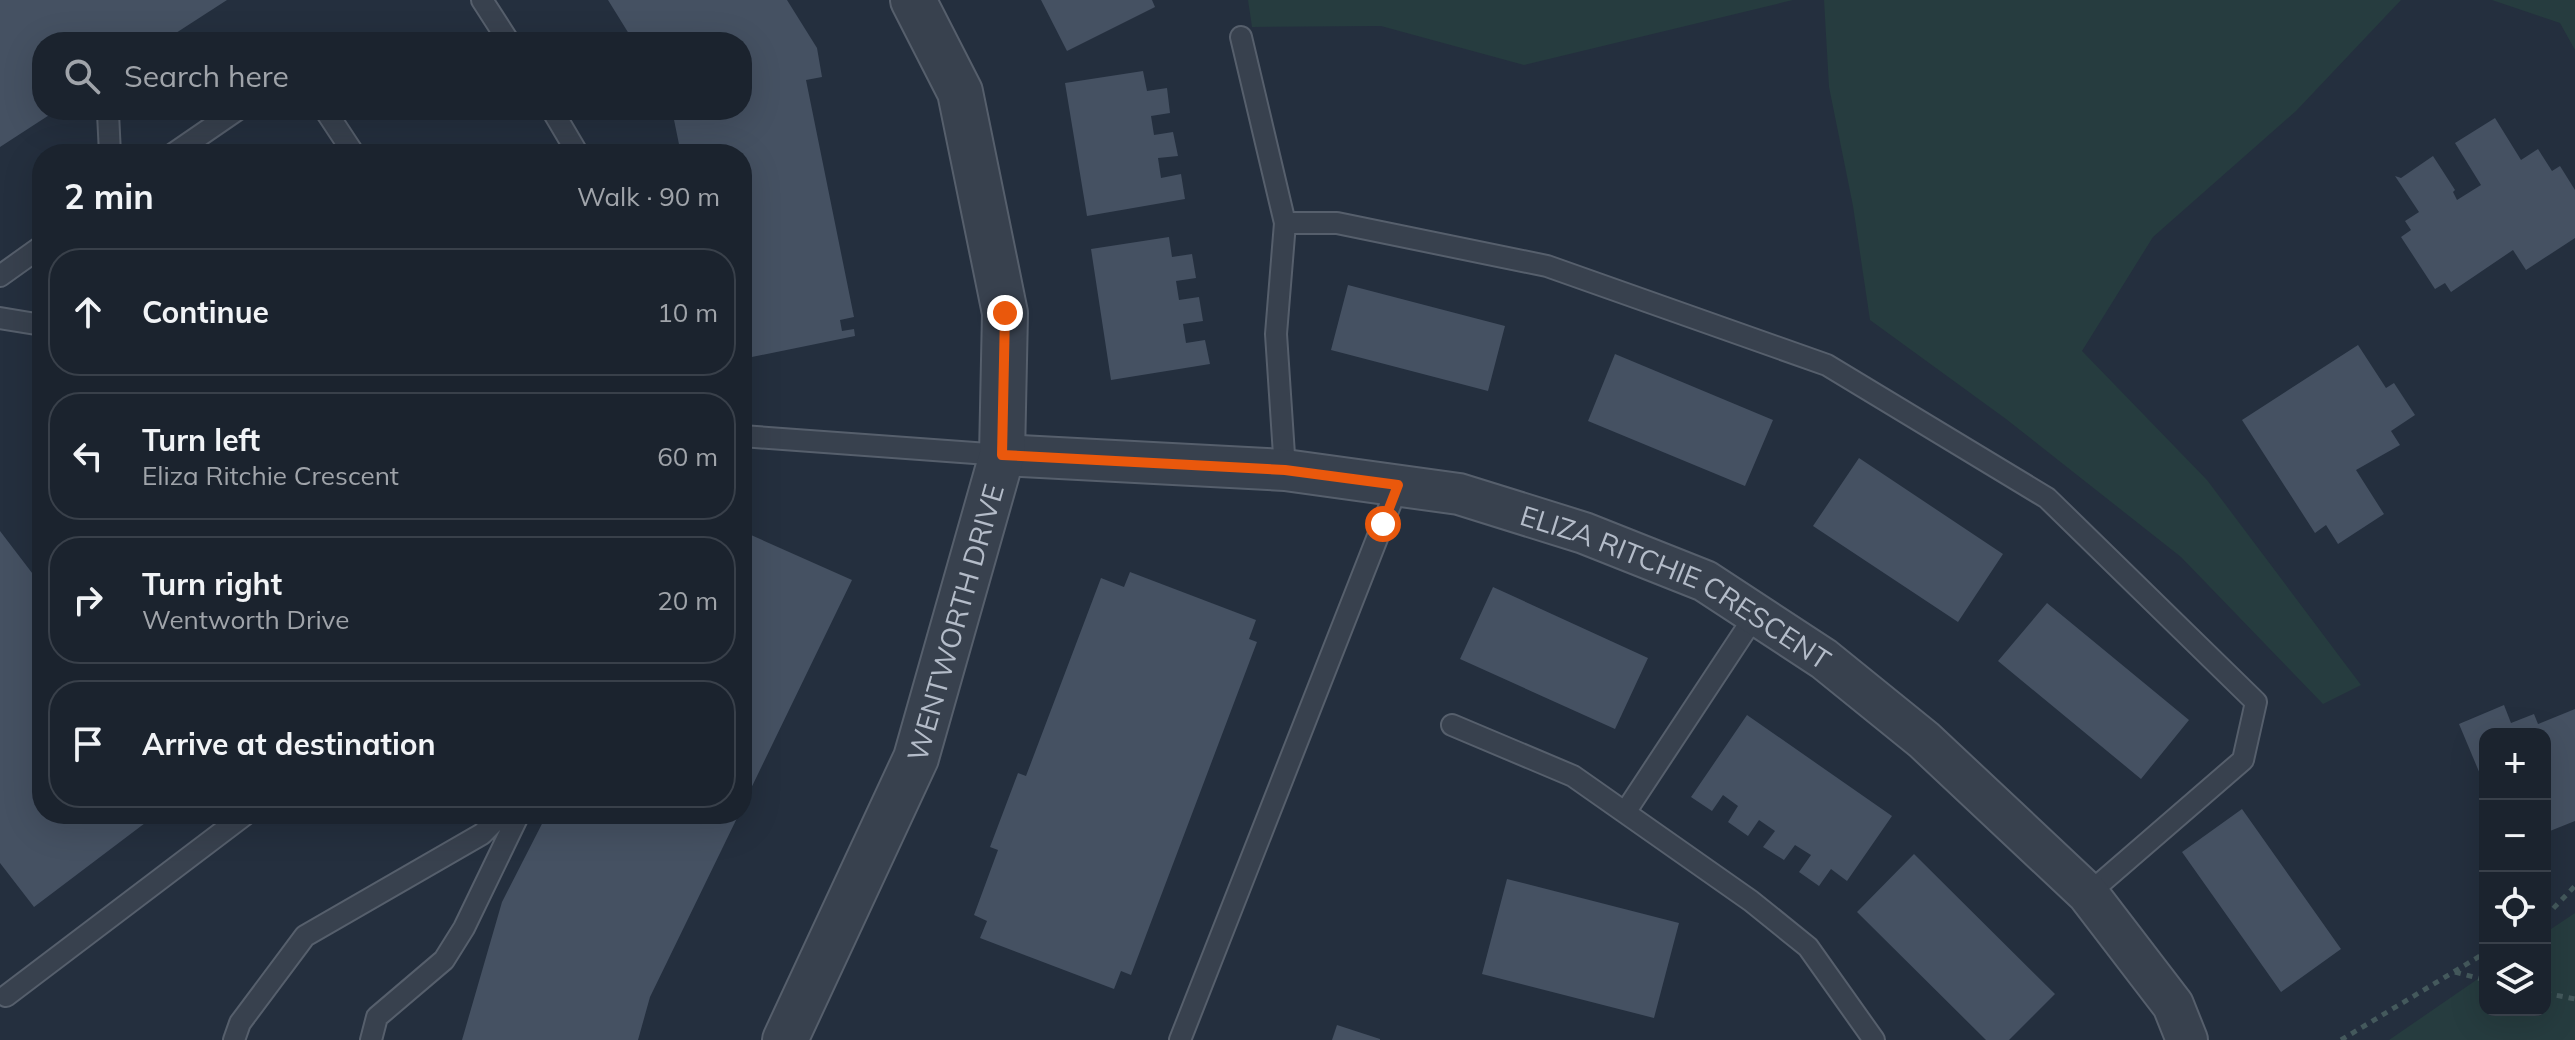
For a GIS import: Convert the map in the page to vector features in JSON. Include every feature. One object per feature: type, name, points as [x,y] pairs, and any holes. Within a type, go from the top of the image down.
[{"type":"street","name":"WENTWORTH DRIVE","points":[[785,1040],[916,758],[1002,455],[1005,313],[960,92],[913,0]]},
{"type":"street","name":"ELIZA RITCHIE CRESCENT","points":[[1002,455],[1285,470],[1459,494],[1584,533],[1705,581],[1824,659],[1924,740],[2088,894],[2173,1005],[2187,1040]]},
{"type":"lane","points":[[482,0],[503,32]]},
{"type":"lane","points":[[1241,37],[1285,223],[1276,334],[1285,470]]},
{"type":"lane","points":[[108,120],[110,144]]},
{"type":"lane","points":[[192,144],[224,120]]},
{"type":"lane","points":[[332,120],[347,144]]},
{"type":"lane","points":[[558,120],[572,144]]},
{"type":"lane","points":[[1285,223],[1337,223],[1547,266],[1827,365],[2047,498],[2256,702],[2243,760],[2088,894]]},
{"type":"lane","points":[[0,276],[32,253]]},
{"type":"lane","points":[[0,318],[32,323]]},
{"type":"lane","points":[[752,437],[1002,455]]},
{"type":"lane","points":[[1180,1040],[1398,485]]},
{"type":"lane","points":[[1626,811],[1756,614]]},
{"type":"lane","points":[[1452,725],[1573,776],[1626,811],[1808,947],[1874,1040]]},
{"type":"lane","points":[[6,996],[233,824]]},
{"type":"lane","points":[[234,1040],[240,1023],[305,936],[482,834],[492,824]]},
{"type":"lane","points":[[371,1040],[377,1017],[444,960],[464,928],[514,824]]},
{"type":"path","points":[[2551,911],[2575,886]]},
{"type":"path","points":[[2341,1040],[2479,957]]},
{"type":"path","points":[[2454,972],[2479,978]]},
{"type":"path","points":[[2551,994],[2575,999]]},
{"type":"green space","points":[[1248,0],[1793,0],[1524,65],[1381,26],[1252,27]]},
{"type":"green space","points":[[1824,0],[2401,0],[2296,111],[2153,237],[2082,351],[2207,480],[2361,685],[2323,704],[2181,557],[2006,419],[1870,320],[1853,206],[1829,87]]},
{"type":"green space","points":[[2492,0],[2575,0],[2575,50],[2560,23]]},
{"type":"green space","points":[[2575,913],[2575,1040],[2389,1040],[2479,978],[2479,1016],[2551,1016],[2551,929]]},
{"type":"building","points":[[0,0],[227,0],[177,32],[32,32],[32,120],[42,120],[0,147]]},
{"type":"building","points":[[608,0],[787,0],[817,48],[822,77],[806,80],[854,317],[840,320],[842,331],[854,329],[855,336],[752,357],[752,144],[679,144],[674,120],[752,120],[752,32],[628,32]]},
{"type":"building","points":[[1041,0],[1152,0],[1155,7],[1067,51]]},
{"type":"building","points":[[1143,71],[1147,91],[1167,88],[1170,113],[1151,116],[1154,135],[1173,132],[1178,156],[1158,158],[1161,178],[1181,174],[1185,199],[1087,216],[1065,83]]},
{"type":"building","points":[[2495,118],[2521,160],[2538,149],[2552,171],[2560,166],[2575,190],[2575,238],[2526,270],[2513,250],[2451,292],[2445,283],[2435,289],[2401,237],[2411,230],[2405,221],[2419,212],[2395,176],[2401,178],[2433,156],[2455,190],[2457,200],[2481,185],[2455,143]]},
{"type":"building","points":[[1169,237],[1172,257],[1192,254],[1196,278],[1176,281],[1179,300],[1199,297],[1203,321],[1183,324],[1186,343],[1205,340],[1210,364],[1111,380],[1091,249]]},
{"type":"building","points":[[1348,285],[1505,326],[1488,391],[1331,350]]},
{"type":"building","points":[[2358,345],[2386,388],[2394,383],[2415,415],[2391,431],[2400,445],[2356,470],[2384,514],[2338,544],[2326,525],[2315,533],[2242,420]]},
{"type":"building","points":[[1615,354],[1773,420],[1745,486],[1588,421]]},
{"type":"building","points":[[1859,458],[2003,554],[1958,622],[1813,526]]},
{"type":"building","points":[[0,531],[32,573],[32,824],[144,824],[34,907],[0,863]]},
{"type":"building","points":[[752,535],[852,580],[752,786]]},
{"type":"building","points":[[1130,572],[1256,620],[1249,639],[1257,642],[1131,975],[1121,971],[1114,989],[980,938],[987,921],[974,915],[998,850],[990,847],[1018,773],[1026,776],[1101,578],[1124,587]]},
{"type":"building","points":[[1493,587],[1648,658],[1615,729],[1460,659]]},
{"type":"building","points":[[2047,603],[2189,720],[2141,779],[1998,661]]},
{"type":"building","points":[[2504,705],[2511,723],[2534,714],[2538,724],[2575,709],[2575,821],[2551,831],[2551,728],[2479,728],[2479,772],[2459,724]]},
{"type":"building","points":[[1747,715],[1892,816],[1847,881],[1831,869],[1819,886],[1799,872],[1811,855],[1795,845],[1784,860],[1763,847],[1775,831],[1759,820],[1748,836],[1728,822],[1738,806],[1723,795],[1712,811],[1691,797]]},
{"type":"building","points":[[2242,809],[2341,949],[2281,992],[2182,852]]},
{"type":"building","points":[[542,824],[734,824],[650,997],[638,1040],[462,1040],[502,902]]},
{"type":"building","points":[[1914,854],[2055,994],[2009,1040],[1986,1040],[1857,912]]},
{"type":"building","points":[[1507,879],[1679,923],[1654,1018],[1482,974]]},
{"type":"building","points":[[1337,1025],[1380,1039],[1380,1040],[1332,1040]]},
{"type":"route","points":[[1005,313],[1002,455],[1285,470],[1398,485],[1383,524]]}]
